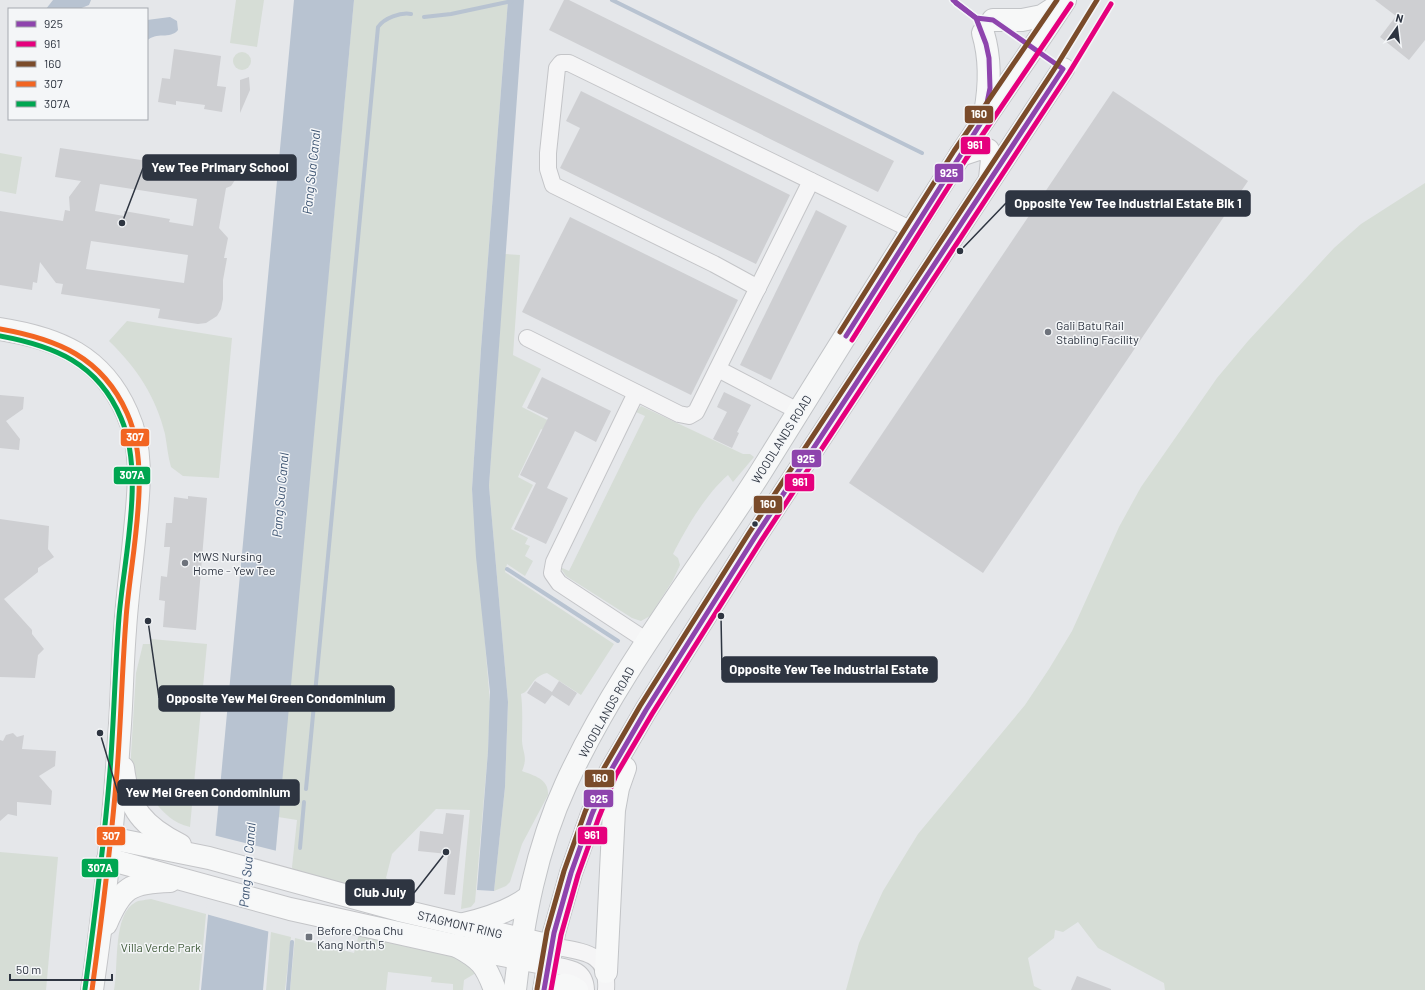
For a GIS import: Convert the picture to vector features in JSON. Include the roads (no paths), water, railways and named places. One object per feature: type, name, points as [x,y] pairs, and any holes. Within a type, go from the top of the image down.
[{"type":"main road","points":[[984,118],[990,88],[988,27],[1042,16],[1065,0]]},
{"type":"main road","name":"WOODLANDS ROAD","points":[[515,990],[520,948],[529,897],[540,857],[566,784],[612,696],[647,641],[732,516],[984,118],[1065,0]]},
{"type":"main road","points":[[544,990],[550,955],[571,873],[592,814],[610,772],[646,710],[756,537],[1063,68]]},
{"type":"main road","points":[[960,155],[981,148],[988,150],[992,159],[990,178]]},
{"type":"main road","points":[[0,329],[53,340],[79,354],[98,369],[127,412],[137,440],[140,477],[125,629],[119,739],[108,860],[92,990]]},
{"type":"main road","points":[[606,981],[614,810],[618,788],[646,710]]},
{"type":"main road","points":[[119,739],[127,790],[139,815],[146,824],[156,832],[205,857]]},
{"type":"main road","points":[[110,838],[205,857]]},
{"type":"main road","name":"STAGMONT RING","points":[[205,857],[385,907],[460,925],[520,948],[550,955]]},
{"type":"main road","points":[[498,912],[514,896],[540,857]]},
{"type":"main road","name":"STAGMONT RING","points":[[108,860],[273,904],[457,946],[520,948]]},
{"type":"main road","points":[[98,944],[115,904],[121,894],[131,888],[148,882],[198,883]]},
{"type":"main road","points":[[460,925],[479,920],[518,905],[529,897]]},
{"type":"main road","points":[[457,946],[474,956],[482,963],[491,976],[495,990]]},
{"type":"main road","points":[[552,990],[561,984],[570,985],[577,990]]},
{"type":"street","points":[[758,288],[714,264],[553,185],[548,170],[548,152],[557,68],[561,63],[569,63],[912,230]]},
{"type":"street","points":[[527,338],[679,414],[689,416],[696,412],[811,182]]},
{"type":"street","points":[[718,369],[798,411]]},
{"type":"street","points":[[636,393],[554,562],[552,573],[559,583],[647,641]]},
{"type":"street","points":[[550,955],[594,957],[599,961],[606,981]]},
{"type":"street","points":[[550,955],[569,968],[579,972],[586,979],[586,990]]},
{"type":"water","points":[[53,0],[91,0],[89,5],[82,8],[47,8]]},
{"type":"water","name":"Pang Sua Canal","points":[[294,0],[354,0],[263,990],[201,990]]},
{"type":"water","points":[[508,0],[524,0],[489,486],[508,702],[505,787],[494,891],[477,890],[488,751],[490,692],[476,557],[472,489],[481,349]]},
{"type":"water","points":[[170,17],[177,21],[178,30],[171,35],[155,36],[148,40],[148,20]]},
{"type":"waterway","points":[[612,0],[922,153]]},
{"type":"waterway","points":[[424,17],[451,14],[512,1]]},
{"type":"waterway","points":[[306,789],[378,27],[384,21],[393,16],[411,14]]},
{"type":"waterway","points":[[507,569],[618,641]]},
{"type":"waterway","points":[[300,848],[304,802]]},
{"type":"waterway","points":[[288,990],[292,942]]},
{"type":"place","name":"Yew Tee Primary School","points":[[122,223]]},
{"type":"place","name":"Opposite Yew Tee Industrial Estate Blk 1","points":[[960,251]]},
{"type":"place","name":"Gali Batu Rail Stabling Facility","points":[[1048,332]]},
{"type":"place","name":"MWS Nursing Home - Yew Tee","points":[[185,563]]},
{"type":"place","name":"Opposite Yew Tee Industrial Estate","points":[[721,616]]},
{"type":"place","name":"Opposite Yew Mei Green Condominium","points":[[148,621]]},
{"type":"place","name":"Yew Mei Green Condominium","points":[[100,733]]},
{"type":"place","name":"Club July","points":[[446,852]]},
{"type":"place","name":"Before Choa Chu Kang North 5","points":[[309,937]]},
{"type":"park label","name":"Villa Verde Park","points":[[161,947]]}]
